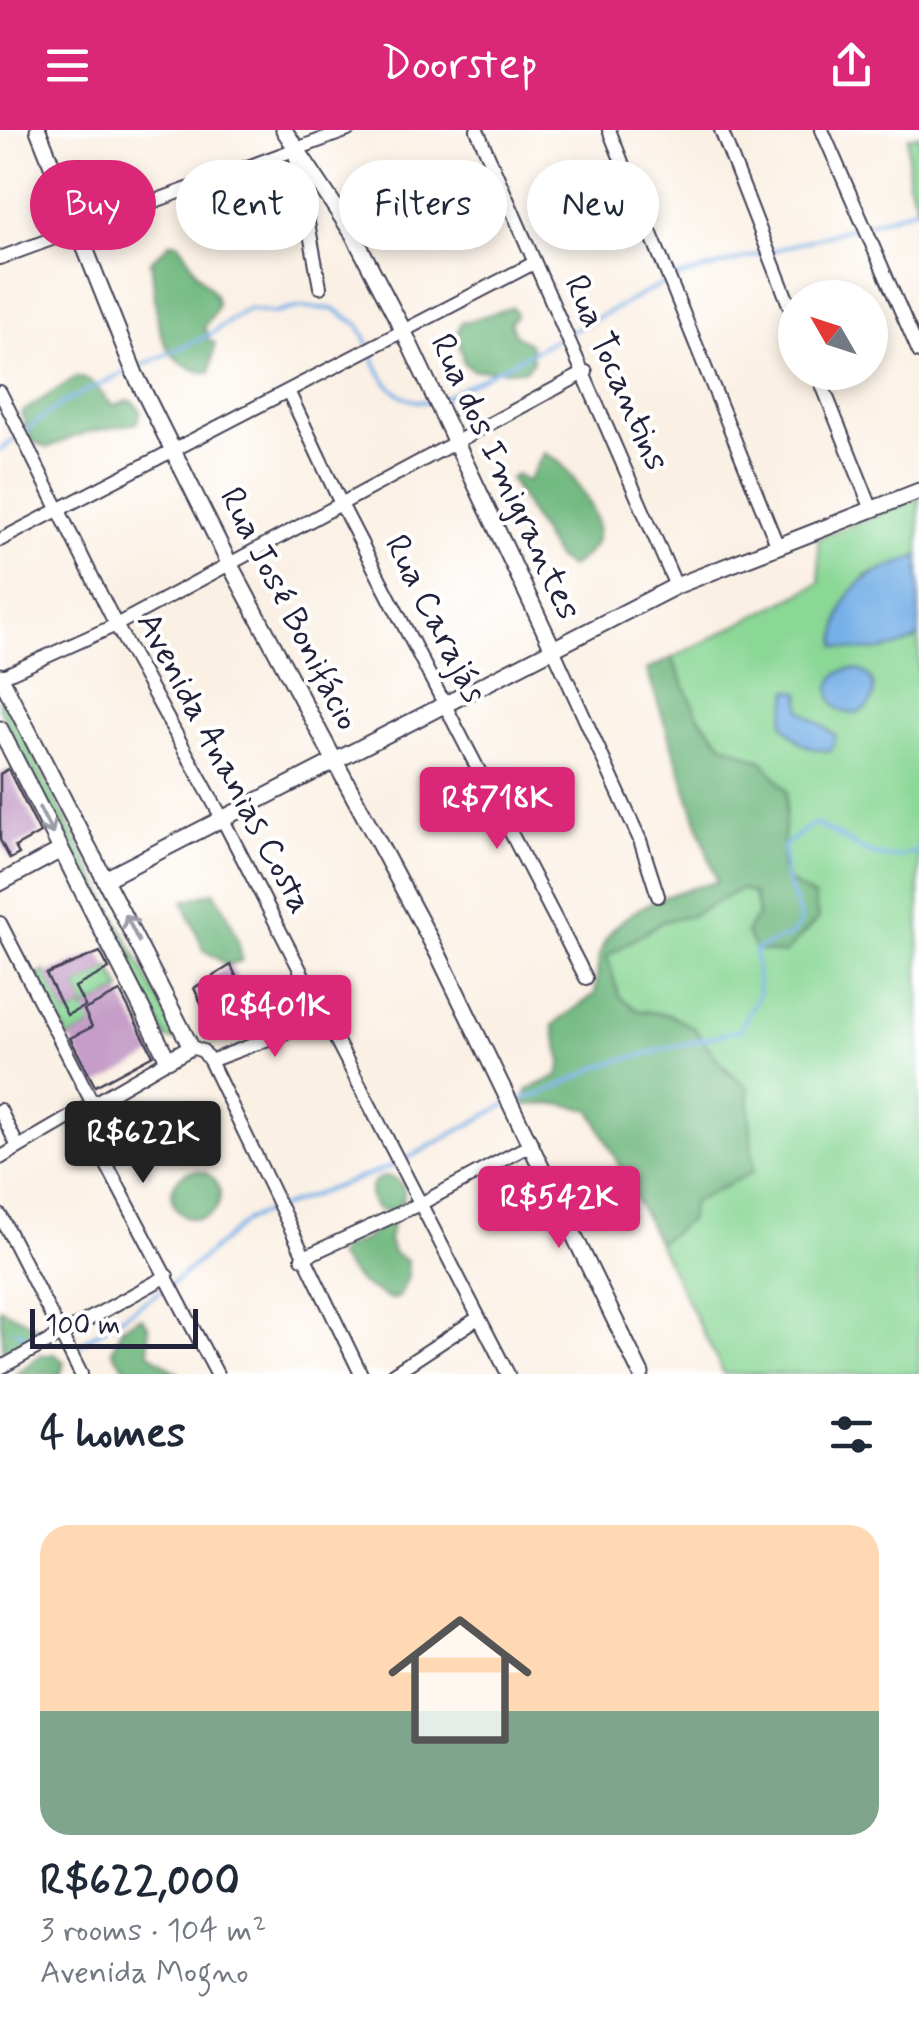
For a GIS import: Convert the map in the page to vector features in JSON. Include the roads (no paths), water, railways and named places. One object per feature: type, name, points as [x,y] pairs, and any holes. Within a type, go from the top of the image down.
[{"type":"street","name":"Rua José Bonifácio","points":[[38,130],[49,160]]},
{"type":"street","name":"Rua dos Imigrantes","points":[[284,130],[353,234],[402,328],[554,651]]},
{"type":"street","points":[[156,201],[348,130]]},
{"type":"street","name":"Rua Tocantins","points":[[477,130],[534,264],[586,372],[676,586]]},
{"type":"street","points":[[609,130],[778,547]]},
{"type":"street","points":[[721,130],[779,280]]},
{"type":"street","points":[[822,130],[919,352]]},
{"type":"street","points":[[294,148],[320,287]]},
{"type":"street","points":[[0,258],[30,248]]},
{"type":"street","name":"Rua José Bonifácio","points":[[83,250],[133,369],[229,563],[515,1109],[641,1374]]},
{"type":"street","points":[[0,540],[289,393],[402,328],[534,264]]},
{"type":"street","points":[[360,1374],[210,1061],[204,1051],[191,1047],[0,676],[116,626],[455,447],[586,372]]},
{"type":"street","points":[[823,390],[872,510]]},
{"type":"street","name":"Avenida Ananias Costa","points":[[0,392],[116,626],[222,818],[508,1374]]},
{"type":"street","name":"Rua Carajás","points":[[289,393],[342,506],[586,978]]},
{"type":"street","points":[[107,878],[336,764],[676,586],[919,491]]},
{"type":"street","points":[[554,651],[640,840],[658,896]]},
{"type":"street","points":[[0,729],[168,1060]]},
{"type":"street","points":[[0,883],[61,850]]},
{"type":"street","points":[[0,923],[93,1104]]},
{"type":"street","points":[[210,1061],[324,1018]]},
{"type":"street","points":[[0,1158],[191,1047]]},
{"type":"street","points":[[0,1110],[18,1147]]},
{"type":"street","points":[[80,1112],[217,1374]]},
{"type":"street","points":[[302,1258],[422,1203],[532,1144]]},
{"type":"street","points":[[0,1215],[58,1338],[78,1368]]},
{"type":"street","points":[[0,1368],[168,1278]]},
{"type":"street","points":[[393,1374],[478,1318]]},
{"type":"water","points":[[919,556],[919,637],[878,650],[836,646],[843,607],[858,584]]},
{"type":"water","points":[[852,669],[867,676],[874,691],[867,706],[852,713],[837,706],[830,691],[837,676]]},
{"type":"water","points":[[789,690],[800,692],[801,710],[836,736],[831,751],[803,744],[783,723]]},
{"type":"waterway","points":[[868,224],[919,207]]},
{"type":"waterway","points":[[772,251],[859,226]]},
{"type":"waterway","points":[[441,399],[672,279],[763,253]]},
{"type":"waterway","points":[[136,368],[209,335],[247,309],[274,313],[299,307],[333,309],[359,325],[368,344]]},
{"type":"waterway","points":[[372,353],[393,389],[410,399],[431,401]]},
{"type":"waterway","points":[[24,432],[62,403],[127,371]]},
{"type":"waterway","points":[[0,450],[16,438]]},
{"type":"waterway","points":[[513,1101],[540,1095],[606,1064],[740,1030],[759,994],[755,950],[792,935],[801,920],[785,876],[784,846],[813,824],[877,855],[904,856],[919,850]]},
{"type":"waterway","points":[[403,1161],[505,1105]]},
{"type":"waterway","points":[[73,1349],[173,1283],[248,1219],[395,1165]]},
{"type":"waterway","points":[[14,1330],[36,1341]]}]
